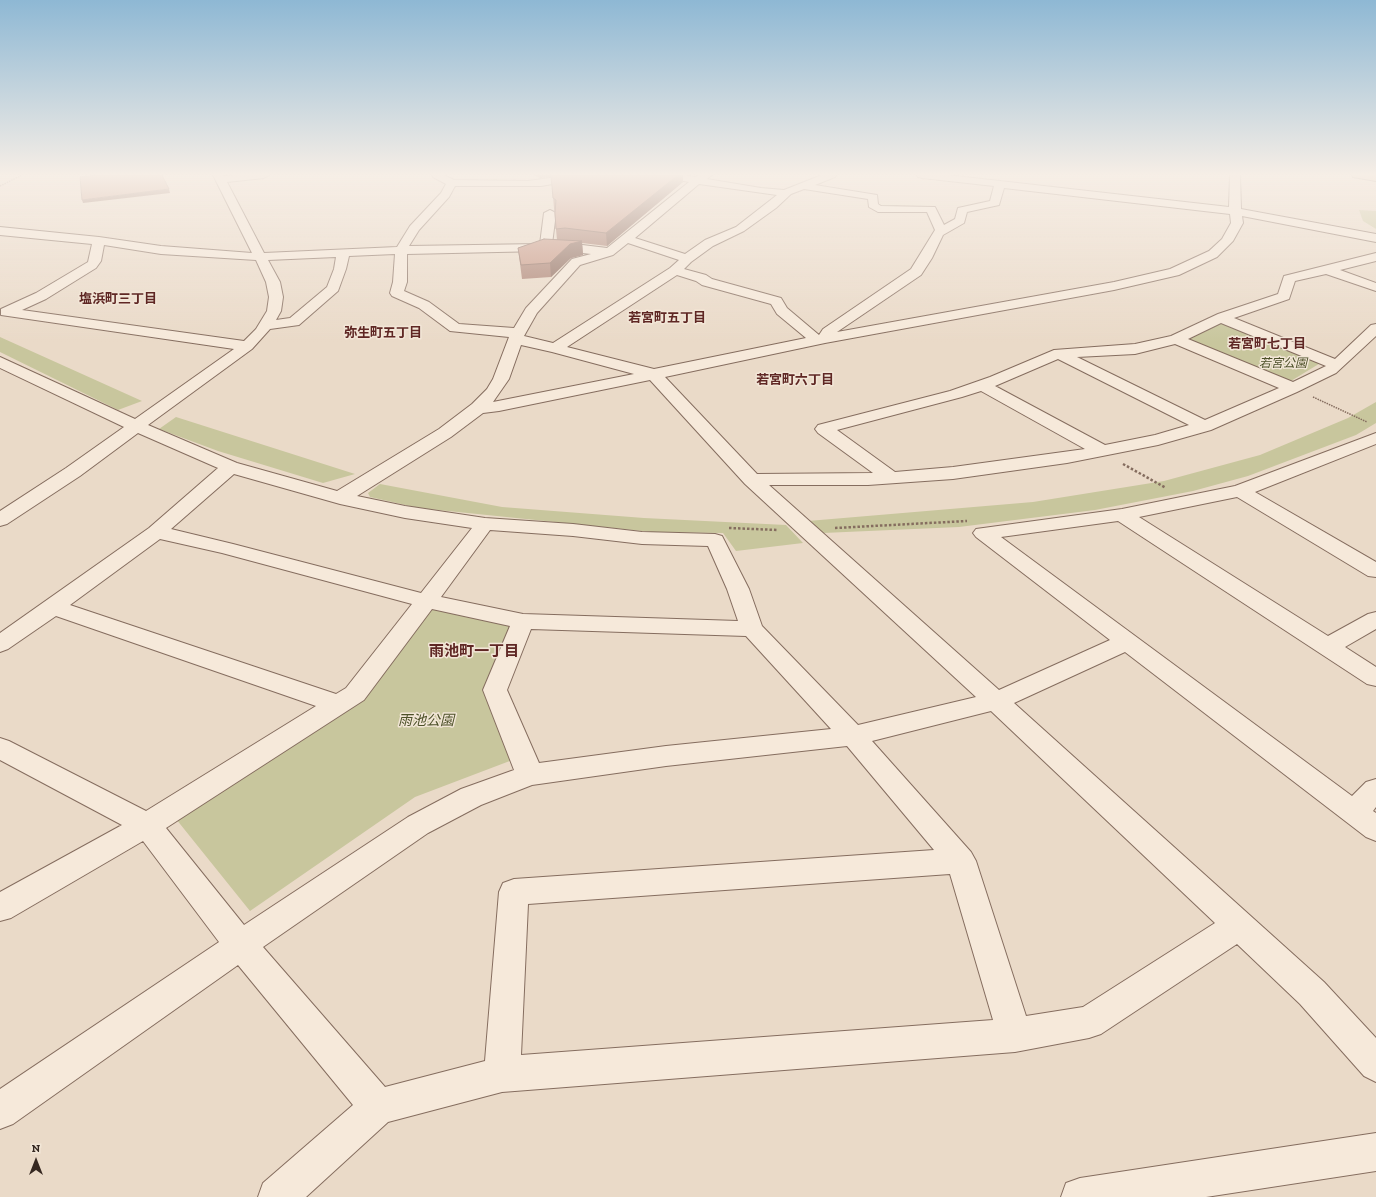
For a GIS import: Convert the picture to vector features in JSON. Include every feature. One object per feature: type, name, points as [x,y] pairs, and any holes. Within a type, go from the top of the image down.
[{"type":"street","points":[[0,231],[100,241],[169,250],[260,257],[402,250],[566,247],[609,252]]},
{"type":"street","points":[[0,520],[73,472],[247,346],[265,325],[274,311],[276,297],[273,282],[246,231]]},
{"type":"street","points":[[412,231],[402,250],[400,282],[397,293],[424,305],[454,328],[517,336],[555,348],[654,374],[752,480],[996,701],[1312,993],[1376,1064]]},
{"type":"street","points":[[545,248],[547,231]]},
{"type":"street","points":[[340,498],[445,433],[478,408],[493,392],[501,379],[517,336],[531,311],[576,262],[609,252],[637,231]]},
{"type":"street","points":[[555,348],[675,271],[687,259],[709,243],[736,231]]},
{"type":"street","points":[[821,340],[828,332],[916,272],[926,258],[934,240],[940,231]]},
{"type":"street","points":[[478,408],[499,406],[821,340],[1114,286],[1174,272],[1214,254],[1227,240],[1232,231]]},
{"type":"street","points":[[1339,231],[1376,238]]},
{"type":"street","points":[[627,239],[687,259]]},
{"type":"street","points":[[3,313],[41,296],[92,265],[95,262],[100,241]]},
{"type":"street","points":[[265,325],[294,322],[330,292],[340,269],[343,253]]},
{"type":"street","points":[[892,478],[824,429],[956,394],[982,385],[1059,353],[1136,349],[1176,339],[1221,318],[1284,296],[1289,279],[1325,269],[1350,265],[1376,257]]},
{"type":"street","points":[[1325,269],[1376,287]]},
{"type":"street","points":[[675,271],[701,278],[707,282],[776,301],[782,311],[821,340]]},
{"type":"street","points":[[3,313],[247,346]]},
{"type":"street","points":[[1221,318],[1337,365]]},
{"type":"street","points":[[752,480],[892,478],[953,473],[1067,458],[1158,440],[1204,426],[1292,388],[1337,365],[1376,328]]},
{"type":"street","points":[[1176,339],[1292,388]]},
{"type":"street","points":[[1059,353],[1204,426]]},
{"type":"street","points":[[0,362],[135,426],[231,467],[340,498],[405,512],[485,524],[573,530],[642,538],[715,540],[738,589],[752,629],[853,736],[961,861],[1015,1035]]},
{"type":"street","points":[[982,385],[1102,451]]},
{"type":"street","points":[[1372,430],[1240,490],[1122,515],[983,533],[1376,829]]},
{"type":"street","points":[[0,644],[156,532],[231,467]]},
{"type":"street","points":[[1240,490],[1376,571]]},
{"type":"street","points":[[1122,515],[1376,678]]},
{"type":"street","points":[[0,908],[147,825],[355,694],[485,524]]},
{"type":"street","points":[[156,532],[226,548],[425,601],[523,621],[752,629]]},
{"type":"street","points":[[52,607],[337,704]]},
{"type":"street","points":[[1327,647],[1376,619]]},
{"type":"street","points":[[523,621],[495,690],[530,775]]},
{"type":"street","points":[[0,1110],[240,944],[418,825],[470,797],[530,775],[666,756],[853,736],[996,701],[1128,641]]},
{"type":"street","points":[[0,748],[147,825],[240,944],[378,1108]]},
{"type":"street","points":[[1354,812],[1376,790]]},
{"type":"street","points":[[502,1074],[514,892],[961,861]]},
{"type":"street","points":[[277,1197],[378,1108],[502,1074],[1015,1035],[1089,1022],[1239,925]]},
{"type":"street","points":[[1080,1197],[1376,1152]]},
{"type":"path","points":[[1292,388],[1372,430]]},
{"type":"path","points":[[1102,451],[1170,491]]},
{"type":"path","points":[[832,528],[968,521]]},
{"type":"path","points":[[726,528],[780,530]]},
{"type":"green space","name":"若宮公園","points":[[1221,322],[1322,362],[1286,384],[1187,339]]},
{"type":"green space","points":[[0,337],[142,401],[118,410],[0,352]]},
{"type":"green space","points":[[1376,402],[1376,423],[1356,435],[1248,476],[1193,491],[1095,510],[959,527],[823,533],[808,521],[1033,502],[1164,481],[1260,455],[1348,418]]},
{"type":"green space","points":[[176,417],[355,474],[323,483],[218,451],[159,429]]},
{"type":"green space","points":[[380,484],[502,507],[644,518],[786,525],[803,543],[736,551],[723,533],[652,532],[419,508],[370,497],[368,493]]},
{"type":"green space","name":"雨池公園","points":[[427,606],[513,624],[485,687],[515,759],[415,797],[250,911],[168,809],[361,697]]},
{"type":"building","points":[[588,231],[609,231],[606,233]]},
{"type":"building","points":[[544,239],[582,241],[570,244],[550,263],[521,265],[518,248]]},
{"type":"district","name":"塩浜町三丁目","points":[[118,299]]},
{"type":"district","name":"若宮町五丁目","points":[[667,318]]},
{"type":"district","name":"弥生町五丁目","points":[[383,333]]},
{"type":"district","name":"若宮町七丁目","points":[[1267,344]]},
{"type":"district","name":"若宮町六丁目","points":[[795,380]]},
{"type":"district","name":"雨池町一丁目","points":[[474,652]]}]
